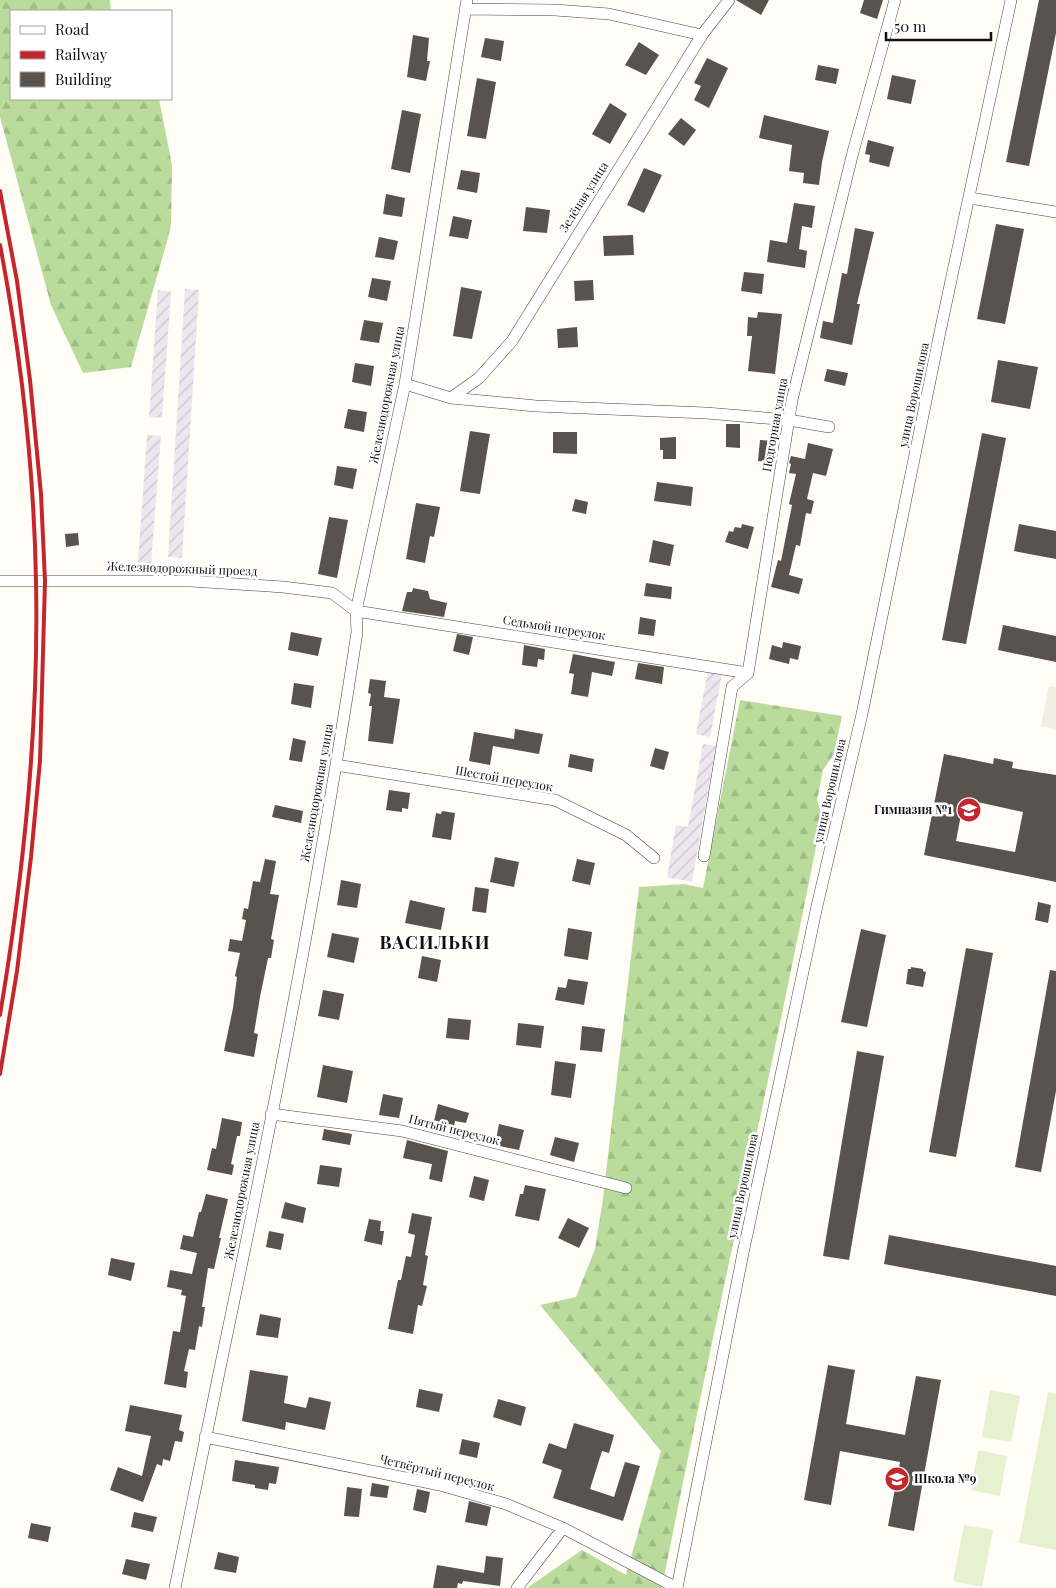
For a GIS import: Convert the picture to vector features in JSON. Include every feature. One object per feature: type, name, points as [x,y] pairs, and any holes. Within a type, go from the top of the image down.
[{"type":"street","name":"Зелёная улица","points":[[451,398],[479,378],[512,341],[702,36],[729,0]]},
{"type":"street","name":"Подгорная улица","points":[[748,673],[792,400],[853,152],[895,0]]},
{"type":"street","name":"улица Ворошилова","points":[[677,1588],[743,1253],[817,906],[862,714],[940,332],[1012,0]]},
{"type":"street","points":[[466,5],[609,14],[702,36]]},
{"type":"street","name":"Железнодорожная улица","points":[[175,1588],[242,1266],[329,808],[357,632],[356,612],[405,384],[466,5]]},
{"type":"street","points":[[970,198],[1056,212]]},
{"type":"street","points":[[405,384],[451,398],[536,406],[706,413],[789,420],[830,427]]},
{"type":"street","name":"Железнодорожный проезд","points":[[0,581],[191,581],[282,587],[332,593],[356,612]]},
{"type":"street","name":"Седьмой переулок","points":[[356,612],[748,673]]},
{"type":"street","points":[[704,856],[732,686],[748,673]]},
{"type":"street","name":"Шестой переулок","points":[[336,765],[555,800],[626,835],[654,858]]},
{"type":"street","name":"Пятый переулок","points":[[271,1114],[402,1131],[626,1188]]},
{"type":"street","name":"Четвёртый переулок","points":[[205,1437],[440,1485],[506,1504],[563,1528],[677,1588]]},
{"type":"street","points":[[517,1588],[563,1528]]},
{"type":"shaded area","points":[[185,289],[199,290],[182,558],[168,557]]},
{"type":"shaded area","points":[[158,290],[171,292],[162,418],[149,417]]},
{"type":"shaded area","points":[[147,435],[161,436],[151,563],[138,562]]},
{"type":"shaded area","points":[[708,671],[722,674],[710,737],[696,734]]},
{"type":"shaded area","points":[[1049,686],[1056,687],[1056,729],[1041,726]]},
{"type":"shaded area","points":[[703,744],[716,746],[692,882],[667,877],[676,825],[688,827]]},
{"type":"green space","points":[[0,0],[110,0],[111,10],[10,10],[10,100],[159,100],[172,165],[171,224],[131,367],[83,373],[51,305],[0,117]]},
{"type":"green space","points":[[740,700],[842,716],[834,754],[823,770],[817,800],[822,816],[662,1588],[527,1588],[582,1550],[626,1575],[661,1451],[540,1305],[576,1297],[595,1249],[603,1199],[639,887],[684,884],[703,888]]},
{"type":"green space","points":[[990,1390],[1020,1396],[1011,1442],[982,1437]]},
{"type":"green space","points":[[1048,1392],[1056,1394],[1056,1550],[1019,1543]]},
{"type":"green space","points":[[978,1450],[1007,1456],[1000,1496],[971,1490]]},
{"type":"green space","points":[[964,1525],[993,1530],[982,1587],[953,1581]]},
{"type":"building","points":[[736,0],[769,0],[761,15]]},
{"type":"building","points":[[864,0],[883,0],[877,19],[860,13]]},
{"type":"building","points":[[1039,0],[1056,0],[1056,33],[1029,166],[1006,162]]},
{"type":"building","points":[[413,35],[429,38],[427,61],[430,61],[426,81],[407,77]]},
{"type":"building","points":[[485,38],[504,41],[501,61],[481,57]]},
{"type":"building","points":[[639,42],[659,55],[646,75],[625,65]]},
{"type":"building","points":[[707,58],[728,68],[709,108],[694,100],[701,86],[694,83]]},
{"type":"building","points":[[818,65],[839,69],[836,84],[815,80]]},
{"type":"building","points":[[892,75],[916,80],[911,104],[887,99]]},
{"type":"building","points":[[477,78],[496,82],[486,139],[467,136]]},
{"type":"building","points":[[610,103],[627,114],[610,144],[592,134]]},
{"type":"building","points":[[402,110],[421,114],[410,173],[391,169]]},
{"type":"building","points":[[764,115],[829,131],[819,185],[803,183],[804,173],[789,171],[792,145],[759,138]]},
{"type":"building","points":[[681,118],[696,130],[684,146],[668,134]]},
{"type":"building","points":[[868,140],[894,147],[889,167],[869,162],[870,155],[865,154]]},
{"type":"building","points":[[644,168],[662,175],[644,213],[627,205]]},
{"type":"building","points":[[461,170],[480,173],[477,193],[457,189]]},
{"type":"building","points":[[386,194],[405,198],[402,217],[383,214]]},
{"type":"building","points":[[794,203],[815,206],[812,228],[802,226],[799,249],[807,251],[805,268],[767,262],[770,240],[787,243]]},
{"type":"building","points":[[526,207],[550,210],[547,233],[523,231]]},
{"type":"building","points":[[453,216],[472,220],[468,239],[449,236]]},
{"type":"building","points":[[996,224],[1024,229],[1005,324],[977,319]]},
{"type":"building","points":[[855,228],[874,232],[857,304],[860,304],[852,345],[820,338],[823,321],[833,323],[842,273],[847,274]]},
{"type":"building","points":[[633,235],[634,255],[604,256],[603,236]]},
{"type":"building","points":[[379,237],[398,241],[394,260],[375,257]]},
{"type":"building","points":[[744,272],[764,274],[762,294],[741,291]]},
{"type":"building","points":[[372,278],[391,281],[387,301],[368,297]]},
{"type":"building","points":[[593,280],[594,300],[575,301],[574,281]]},
{"type":"building","points":[[461,287],[482,291],[472,339],[453,336]]},
{"type":"building","points":[[758,312],[782,314],[775,374],[748,371],[752,336],[747,336],[748,317],[757,318]]},
{"type":"building","points":[[364,320],[383,323],[379,343],[360,340]]},
{"type":"building","points":[[577,327],[578,347],[558,348],[557,329]]},
{"type":"building","points":[[998,360],[1038,367],[1030,409],[991,402]]},
{"type":"building","points":[[355,363],[374,366],[371,386],[352,382]]},
{"type":"building","points":[[827,369],[848,373],[845,386],[824,381]]},
{"type":"building","points":[[348,409],[367,412],[364,432],[344,428]]},
{"type":"building","points":[[726,424],[740,424],[740,448],[726,447]]},
{"type":"building","points":[[470,431],[490,434],[480,494],[460,491]]},
{"type":"building","points":[[553,432],[577,432],[577,454],[553,453]]},
{"type":"building","points":[[982,433],[1006,438],[966,644],[942,640]]},
{"type":"building","points":[[676,437],[676,459],[663,459],[663,450],[660,450],[660,438]]},
{"type":"building","points":[[760,440],[776,441],[774,462],[758,461]]},
{"type":"building","points":[[808,443],[833,449],[826,476],[813,473],[807,499],[814,501],[811,514],[806,513],[800,546],[796,545],[789,575],[803,579],[799,594],[771,587],[778,560],[781,561],[792,505],[789,504],[796,474],[789,473],[791,464],[789,463],[791,456],[805,459]]},
{"type":"building","points":[[337,466],[357,469],[353,489],[334,485]]},
{"type":"building","points":[[657,482],[693,487],[691,506],[654,501]]},
{"type":"building","points":[[575,499],[588,502],[586,514],[572,511]]},
{"type":"building","points":[[416,503],[440,507],[434,537],[430,536],[425,563],[406,559]]},
{"type":"building","points":[[329,517],[348,520],[337,578],[318,574]]},
{"type":"building","points":[[742,524],[754,527],[748,549],[725,542],[729,531],[733,532],[735,527],[741,528]]},
{"type":"building","points":[[1019,524],[1056,531],[1056,559],[1014,551]]},
{"type":"building","points":[[78,533],[79,545],[66,547],[65,534]]},
{"type":"building","points":[[653,540],[674,545],[670,566],[649,562]]},
{"type":"building","points":[[646,583],[672,587],[671,599],[644,596]]},
{"type":"building","points":[[413,588],[428,591],[430,599],[447,603],[444,617],[402,611],[407,592],[412,592]]},
{"type":"building","points":[[640,617],[656,620],[654,636],[638,634]]},
{"type":"building","points":[[1003,625],[1056,636],[1056,662],[998,650]]},
{"type":"building","points":[[291,632],[322,638],[318,656],[288,650]]},
{"type":"building","points":[[457,634],[473,637],[469,655],[453,651]]},
{"type":"building","points":[[783,642],[801,646],[798,660],[790,658],[789,664],[769,659],[772,645],[782,648]]},
{"type":"building","points":[[524,645],[545,649],[544,660],[538,659],[537,667],[522,665]]},
{"type":"building","points":[[573,654],[615,662],[612,676],[592,672],[588,697],[571,694],[574,674],[569,673]]},
{"type":"building","points":[[638,663],[664,667],[662,684],[635,679]]},
{"type":"building","points":[[370,679],[386,681],[384,697],[400,699],[393,744],[368,741],[372,706],[369,706],[371,694],[368,693]]},
{"type":"building","points":[[294,683],[314,686],[311,708],[291,704]]},
{"type":"building","points":[[515,729],[543,734],[539,754],[493,746],[490,765],[469,761],[474,732],[514,739]]},
{"type":"building","points":[[293,738],[306,741],[302,762],[289,760]]},
{"type":"building","points":[[655,748],[669,752],[664,770],[650,766]]},
{"type":"building","points":[[570,754],[594,759],[592,772],[568,767]]},
{"type":"building","points":[[944,754],[993,764],[994,758],[1013,762],[1012,768],[1056,775],[1056,882],[924,855]],"holes":[[[964,799],[1023,812],[1015,852],[956,841]]]},
{"type":"building","points":[[389,790],[410,793],[408,809],[402,808],[402,812],[386,810]]},
{"type":"building","points":[[275,805],[303,811],[301,823],[272,817]]},
{"type":"building","points":[[442,811],[455,813],[451,840],[432,837],[436,813],[441,814]]},
{"type":"building","points":[[495,857],[519,862],[514,887],[490,882]]},
{"type":"building","points":[[265,859],[276,861],[270,894],[279,895],[271,939],[274,940],[271,958],[268,958],[254,1033],[258,1034],[254,1057],[224,1051],[233,1008],[237,977],[235,976],[240,953],[228,951],[230,939],[242,941],[246,920],[242,919],[244,908],[248,909],[253,881],[260,882]]},
{"type":"building","points":[[577,859],[595,863],[590,885],[572,881]]},
{"type":"building","points":[[341,880],[361,884],[357,908],[337,905]]},
{"type":"building","points":[[475,887],[489,889],[486,913],[472,911]]},
{"type":"building","points":[[410,900],[445,908],[441,930],[405,923]]},
{"type":"building","points":[[1038,902],[1051,905],[1048,923],[1035,920]]},
{"type":"building","points":[[568,928],[592,932],[588,960],[564,956]]},
{"type":"building","points":[[861,929],[886,935],[867,1027],[841,1022]]},
{"type":"building","points":[[332,933],[359,938],[354,963],[327,957]]},
{"type":"building","points":[[966,948],[993,953],[956,1157],[929,1152]]},
{"type":"building","points":[[422,956],[441,960],[437,982],[418,978]]},
{"type":"building","points":[[911,967],[923,969],[926,972],[923,987],[906,984],[908,969],[911,969]]},
{"type":"building","points":[[1050,970],[1056,971],[1056,1091],[1041,1172],[1015,1167]]},
{"type":"building","points":[[568,979],[588,982],[584,1005],[555,1000],[558,987],[566,988]]},
{"type":"building","points":[[323,990],[344,994],[339,1020],[318,1016]]},
{"type":"building","points":[[448,1018],[471,1020],[469,1040],[446,1038]]},
{"type":"building","points":[[518,1023],[544,1026],[541,1048],[516,1045]]},
{"type":"building","points":[[582,1026],[605,1029],[602,1052],[580,1050]]},
{"type":"building","points":[[857,1051],[884,1056],[849,1260],[823,1256]]},
{"type":"building","points":[[555,1061],[576,1064],[571,1098],[551,1095]]},
{"type":"building","points":[[323,1065],[353,1071],[347,1103],[317,1097]]},
{"type":"building","points":[[383,1094],[403,1098],[399,1118],[379,1115]]},
{"type":"building","points":[[438,1104],[469,1113],[466,1123],[455,1121],[454,1126],[434,1121]]},
{"type":"building","points":[[222,1118],[242,1122],[240,1136],[237,1136],[231,1164],[234,1165],[232,1175],[207,1170],[212,1148],[216,1149]]},
{"type":"building","points":[[499,1124],[524,1130],[519,1150],[495,1145]]},
{"type":"building","points":[[324,1129],[352,1134],[350,1145],[322,1140]]},
{"type":"building","points":[[555,1137],[579,1143],[574,1162],[550,1155]]},
{"type":"building","points":[[407,1140],[448,1151],[442,1182],[429,1179],[432,1164],[403,1158]]},
{"type":"building","points":[[320,1165],[342,1168],[339,1187],[317,1184]]},
{"type":"building","points":[[474,1176],[489,1180],[484,1201],[469,1197]]},
{"type":"building","points":[[525,1185],[546,1189],[539,1221],[515,1216],[520,1194],[523,1194]]},
{"type":"building","points":[[206,1194],[228,1199],[214,1269],[208,1268],[202,1307],[205,1307],[202,1327],[199,1326],[195,1350],[189,1349],[184,1371],[188,1372],[186,1388],[164,1384],[173,1331],[180,1332],[186,1296],[181,1295],[182,1290],[167,1287],[170,1270],[192,1274],[197,1253],[180,1249],[183,1235],[193,1237]]},
{"type":"building","points":[[285,1202],[306,1208],[303,1223],[281,1218]]},
{"type":"building","points":[[412,1213],[432,1217],[425,1255],[428,1256],[423,1285],[427,1286],[422,1306],[418,1305],[413,1334],[388,1329],[398,1280],[401,1280],[406,1256],[411,1257],[415,1235],[408,1233]]},
{"type":"building","points":[[568,1218],[589,1228],[579,1248],[558,1238]]},
{"type":"building","points":[[369,1219],[381,1221],[380,1231],[384,1231],[382,1245],[364,1241]]},
{"type":"building","points":[[269,1231],[284,1234],[281,1250],[266,1247]]},
{"type":"building","points":[[889,1235],[1056,1266],[1056,1296],[884,1264]]},
{"type":"building","points":[[111,1258],[135,1263],[131,1281],[108,1275]]},
{"type":"building","points":[[260,1314],[281,1318],[278,1338],[256,1335]]},
{"type":"building","points":[[828,1365],[855,1370],[846,1424],[905,1435],[916,1376],[941,1380],[914,1531],[888,1526],[900,1462],[840,1451],[831,1505],[804,1500]]},
{"type":"building","points":[[250,1370],[288,1376],[284,1403],[306,1408],[309,1397],[331,1402],[325,1430],[286,1422],[285,1430],[242,1421]]},
{"type":"building","points":[[419,1389],[443,1394],[439,1412],[416,1407]]},
{"type":"building","points":[[498,1399],[526,1407],[521,1426],[493,1417]]},
{"type":"building","points":[[130,1405],[182,1415],[179,1430],[184,1432],[182,1442],[175,1441],[170,1461],[163,1459],[162,1466],[157,1464],[143,1502],[110,1490],[118,1467],[142,1476],[151,1436],[125,1431]]},
{"type":"building","points":[[574,1423],[614,1435],[609,1453],[602,1451],[590,1489],[614,1497],[625,1462],[640,1466],[623,1521],[553,1498],[562,1470],[542,1463],[549,1443],[566,1449]]},
{"type":"building","points":[[462,1439],[480,1443],[477,1458],[459,1454]]},
{"type":"building","points":[[235,1460],[279,1467],[276,1484],[269,1483],[268,1490],[255,1488],[255,1485],[232,1481]]},
{"type":"building","points":[[372,1483],[389,1486],[387,1498],[370,1496]]},
{"type":"building","points":[[347,1487],[362,1489],[359,1517],[344,1516]]},
{"type":"building","points":[[417,1489],[430,1492],[426,1513],[413,1510]]},
{"type":"building","points":[[469,1501],[491,1507],[487,1526],[465,1522]]},
{"type":"building","points":[[134,1512],[157,1517],[153,1532],[131,1527]]},
{"type":"building","points":[[31,1523],[51,1527],[48,1542],[28,1538]]},
{"type":"building","points":[[218,1552],[239,1557],[236,1573],[214,1569]]},
{"type":"building","points":[[486,1556],[503,1558],[500,1586],[463,1581],[462,1584],[458,1583],[457,1588],[433,1588],[437,1565],[484,1573]]},
{"type":"building","points":[[126,1559],[150,1564],[146,1580],[122,1574]]},
{"type":"railway","points":[[0,191],[17,281],[30,380],[41,494],[45,581],[40,761],[31,857],[17,971],[0,1074]]},
{"type":"railway","points":[[0,245],[14,328],[25,412],[35,539],[36,581],[35,690],[28,799],[23,853],[0,1015]]},
{"type":"place","name":"Гимназия №1","points":[[969,810]]},
{"type":"place","name":"Школа №9","points":[[897,1479]]},
{"type":"district","name":"ВАСИЛЬКИ","points":[[435,943]]}]
